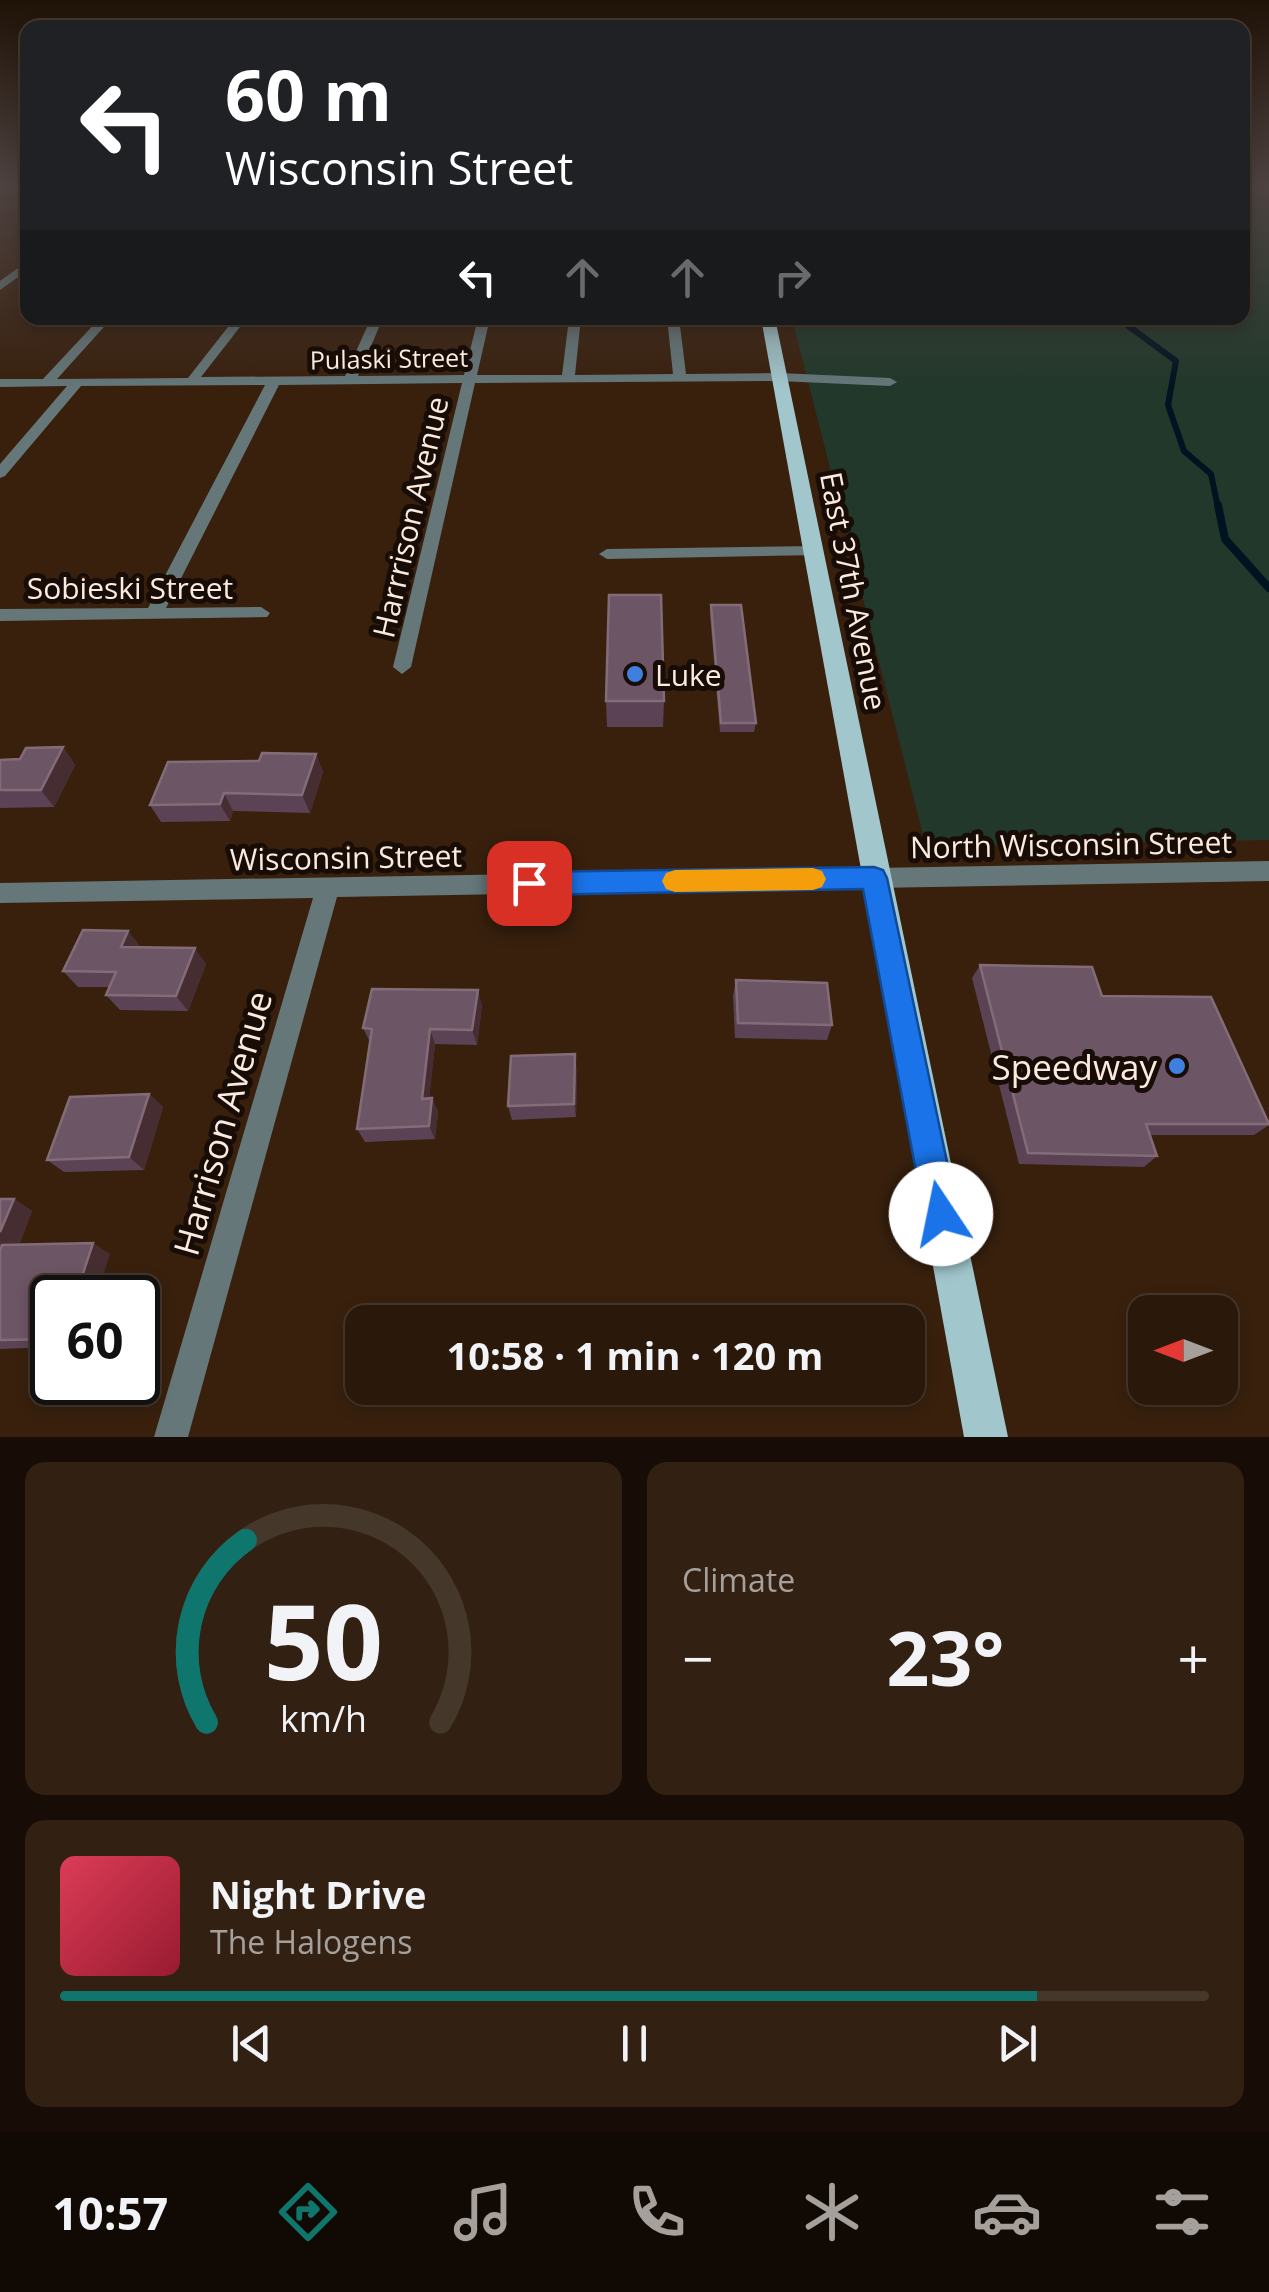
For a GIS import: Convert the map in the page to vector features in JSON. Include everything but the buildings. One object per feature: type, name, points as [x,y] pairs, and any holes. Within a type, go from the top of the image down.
[{"type":"main road","name":"East 37th Avenue","points":[[769,325],[874,878],[986,1437]]},
{"type":"street","points":[[0,288],[20,271]]},
{"type":"street","points":[[46,383],[100,325]]},
{"type":"street","points":[[191,382],[236,325]]},
{"type":"street","points":[[350,380],[374,325]]},
{"type":"street","name":"Harrrison Avenue","points":[[402,667],[483,325]]},
{"type":"street","points":[[568,378],[573,325]]},
{"type":"street","points":[[674,325],[680,378]]},
{"type":"street","name":"Pulaski Street","points":[[0,383],[779,377],[890,382]]},
{"type":"street","points":[[155,612],[274,381]]},
{"type":"street","points":[[0,473],[78,382]]},
{"type":"street","points":[[607,554],[815,551]]},
{"type":"street","name":"Sobieski Street","points":[[0,615],[261,613]]},
{"type":"street","name":"North Wisconsin Street","points":[[874,878],[1269,871]]},
{"type":"street","name":"Wisconsin Street","points":[[0,894],[874,878]]},
{"type":"street","name":"Harrison Avenue","points":[[171,1437],[328,887]]},
{"type":"green space","points":[[1250,255],[1269,255],[1269,840],[926,847],[794,325],[1250,325]]},
{"type":"waterway","points":[[1127,325],[1131,328]]},
{"type":"waterway","points":[[1127,325],[1176,361],[1168,405],[1184,451],[1211,474],[1218,508]]},
{"type":"waterway","points":[[1218,505],[1225,539],[1269,588]]},
{"type":"slow traffic","points":[[675,881],[813,879]]},
{"type":"place","name":"Luke","points":[[635,674]]},
{"type":"place","name":"Speedway","points":[[1177,1066]]},
{"type":"route","points":[[529,883],[874,878],[941,1214]]}]
